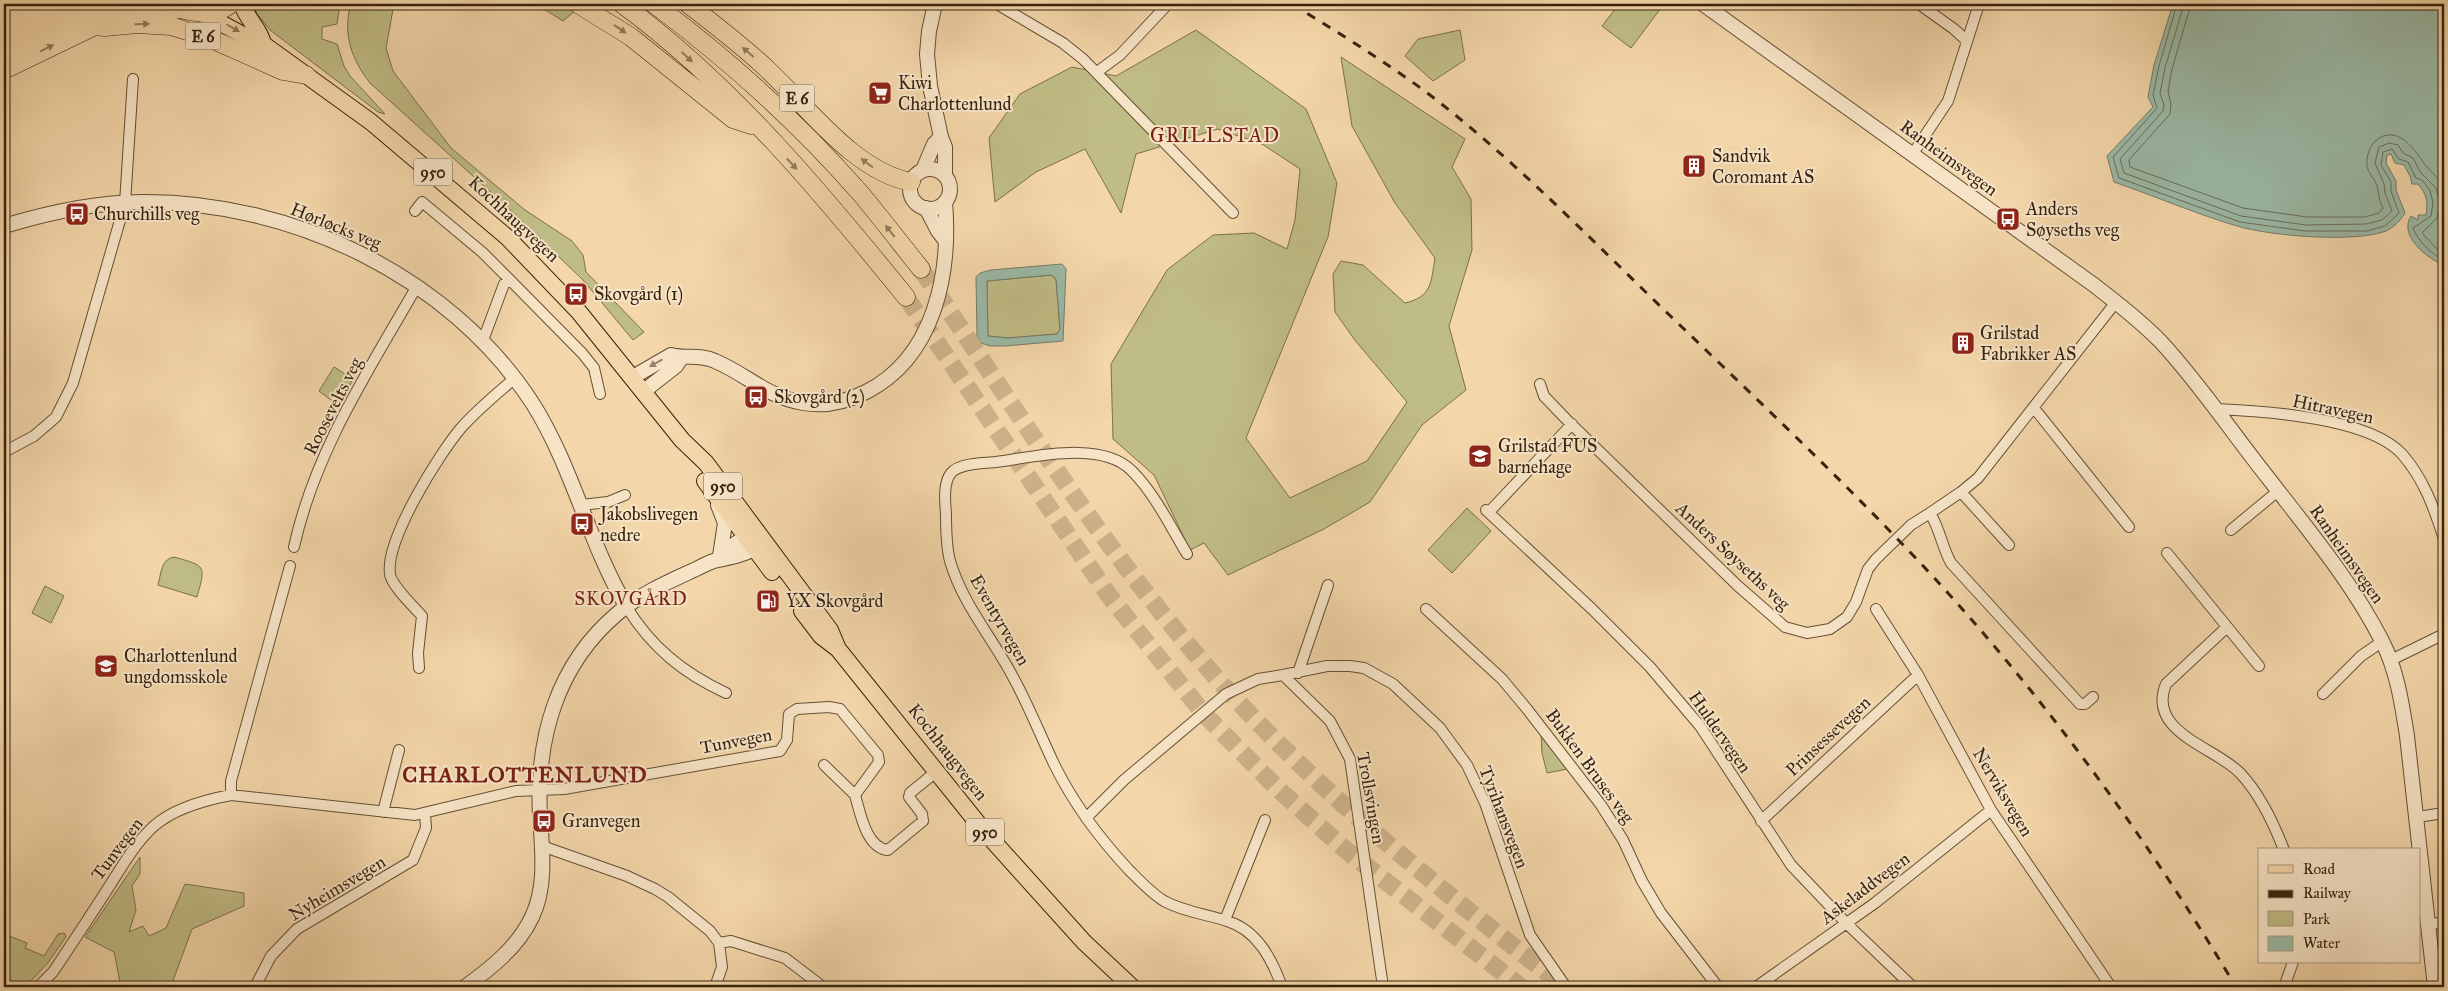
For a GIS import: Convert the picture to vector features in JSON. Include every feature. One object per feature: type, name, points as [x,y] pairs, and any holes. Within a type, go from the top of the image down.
[{"type":"highway","points":[[4,23],[38,4]]},
{"type":"highway","points":[[4,37],[69,4]]},
{"type":"highway","points":[[4,54],[101,4]]},
{"type":"highway","points":[[161,4],[202,13],[221,10],[231,4]]},
{"type":"highway","points":[[578,4],[644,47],[733,119],[759,128]]},
{"type":"highway","points":[[622,4],[678,49],[759,128],[858,238],[906,297]]},
{"type":"highway","name":"E 6","points":[[654,4],[733,66],[790,118],[861,194],[921,268]]},
{"type":"highway","name":"E 6","points":[[688,4],[761,64],[857,155],[885,174],[917,176]]},
{"type":"highway","name":"E 6","points":[[4,70],[93,26],[132,11],[182,10]]},
{"type":"highway","name":"E 6","points":[[93,26],[105,27],[137,24],[171,26],[209,38],[283,71],[306,75]]},
{"type":"main road","name":"Kochhaugvegen","points":[[242,4],[248,17],[261,33],[263,44]]},
{"type":"main road","name":"Kochhaugvegen","points":[[202,13],[263,44],[306,75],[396,142],[508,238],[550,280],[633,377],[682,440],[706,463],[753,541]]},
{"type":"main road","name":"Kochhaugvegen","points":[[682,440],[696,469],[717,497],[830,630],[838,649],[984,831],[1046,902],[1084,942],[1132,987]]},
{"type":"street","points":[[935,4],[929,32],[927,54],[930,86],[940,137],[945,147],[945,174],[950,183],[951,191],[945,202],[938,208],[926,208],[916,203],[912,197],[917,176],[934,144],[940,137]]},
{"type":"street","points":[[997,4],[1063,43],[1097,72],[1233,214]]},
{"type":"street","points":[[1097,72],[1120,55],[1168,4]]},
{"type":"street","name":"Ranheimsvegen","points":[[1703,4],[2116,302],[2160,342],[2214,409],[2356,595],[2383,641],[2391,660],[2400,694],[2407,736],[2419,848]]},
{"type":"street","points":[[1919,4],[1954,29],[1967,41]]},
{"type":"street","points":[[1912,155],[1948,101],[1979,4]]},
{"type":"street","points":[[4,452],[34,436],[56,417],[64,402],[82,355],[125,203],[133,79]]},
{"type":"street","points":[[917,176],[935,168],[945,174]]},
{"type":"street","points":[[415,210],[422,202],[482,252],[582,353],[594,368],[600,394]]},
{"type":"street","points":[[633,377],[671,355],[681,358],[698,356],[714,360],[763,390],[790,400],[826,404],[861,395],[896,372],[919,344],[930,319],[941,283],[945,240],[948,231],[945,202]]},
{"type":"street","name":"Hørløcks veg","points":[[4,226],[45,215],[125,203],[163,203],[218,209],[296,227],[323,237],[375,261],[416,286],[480,339],[514,378],[548,430],[562,456],[603,562],[626,606]]},
{"type":"street","points":[[926,208],[938,232],[945,240]]},
{"type":"street","points":[[480,339],[485,335],[508,278]]},
{"type":"street","name":"Roosevelts veg","points":[[294,547],[308,493],[331,439],[416,286]]},
{"type":"street","name":"Anders Søyseths veg","points":[[1540,384],[1544,396],[1738,586],[1785,628],[1807,634],[1830,629],[1847,617],[1856,602],[1868,569],[1876,558],[1911,525],[1961,492],[1978,478],[2116,302]]},
{"type":"street","points":[[644,391],[676,366],[681,358]]},
{"type":"street","points":[[419,668],[418,653],[422,616],[394,583],[390,575],[397,535],[410,507],[460,430],[486,402],[514,378]]},
{"type":"street","points":[[2034,408],[2129,527]]},
{"type":"street","name":"Hitravegen","points":[[2214,409],[2254,411],[2339,424],[2378,436],[2401,453],[2423,482],[2444,539]]},
{"type":"street","name":"Huldervegen","points":[[1572,424],[1487,511],[1592,609],[1662,681],[1700,726],[1761,821],[1792,864],[1847,924],[1913,987]]},
{"type":"street","name":"Eventyrvegen","points":[[1187,554],[1151,494],[1131,469],[1108,457],[1067,452],[971,465],[953,469],[948,476],[945,506],[950,560],[961,590],[976,619],[1012,674],[1056,768],[1086,818],[1129,870],[1163,900],[1193,913],[1236,924],[1258,941],[1274,966],[1282,987]]},
{"type":"street","points":[[1961,492],[2009,545]]},
{"type":"street","points":[[2231,530],[2278,492]]},
{"type":"street","points":[[581,505],[608,502],[625,495]]},
{"type":"street","points":[[717,497],[718,507],[725,523],[720,556]]},
{"type":"street","points":[[1930,513],[1939,526],[1944,551],[1951,563],[2080,704],[2084,704],[2094,697]]},
{"type":"street","points":[[720,556],[725,560],[753,541]]},
{"type":"street","points":[[2167,553],[2259,666]]},
{"type":"street","points":[[466,987],[502,957],[528,926],[540,894],[542,846],[539,789],[546,730],[563,680],[593,637],[626,606],[720,556]]},
{"type":"street","points":[[232,795],[231,781],[290,566]]},
{"type":"street","points":[[1298,673],[1328,585]]},
{"type":"street","points":[[626,606],[642,628],[679,666],[691,676],[726,693]]},
{"type":"street","name":"Bukken Bruses veg","points":[[1426,609],[1502,679],[1527,709],[1601,805],[1623,840],[1642,882],[1661,913],[1718,987]]},
{"type":"street","name":"Nerviksvegen","points":[[1876,609],[1918,675],[1991,810],[2112,987]]},
{"type":"street","points":[[2227,627],[2166,684],[2162,694],[2164,710],[2182,736],[2239,772],[2251,786],[2283,848]]},
{"type":"street","points":[[2391,660],[2444,634]]},
{"type":"street","points":[[2323,694],[2361,656],[2383,641]]},
{"type":"street","name":"Tyrihansvegen","points":[[1283,675],[1339,665],[1371,671],[1405,694],[1440,728],[1467,765],[1485,803],[1530,936],[1566,987]]},
{"type":"street","points":[[1086,818],[1131,774],[1226,694],[1258,680],[1283,675]]},
{"type":"street","name":"Trollsvingen","points":[[1283,675],[1330,721],[1350,759],[1383,987]]},
{"type":"street","name":"Prinsessevegen","points":[[1761,821],[1918,675]]},
{"type":"street","name":"Tunvegen","points":[[38,987],[53,972],[125,861],[154,825],[200,802],[232,795],[383,812],[425,814],[516,791],[564,789],[780,752],[787,740],[789,714],[797,709],[829,706],[843,712],[878,755],[879,762],[855,795]]},
{"type":"street","points":[[383,812],[399,750]]},
{"type":"street","points":[[824,765],[855,795],[871,838],[880,848],[888,850],[923,821],[922,814],[909,797],[910,793],[937,771]]},
{"type":"street","name":"Askeladdvegen","points":[[1756,987],[1847,924],[1991,810]]},
{"type":"street","name":"Nyheimsvegen","points":[[255,987],[271,956],[298,929],[413,860],[426,828],[425,814]]},
{"type":"street","points":[[2416,817],[2444,814]]},
{"type":"street","points":[[1225,920],[1265,820]]},
{"type":"street","points":[[542,846],[626,876],[654,889],[668,897],[710,930],[719,943],[722,967],[715,987]]},
{"type":"street","name":"Ranheimsvegen","points":[[2420,856],[2435,987]]},
{"type":"street","points":[[2427,924],[2444,923]]},
{"type":"street","points":[[719,943],[731,942],[785,958],[823,987]]},
{"type":"street","points":[[2284,987],[2292,964]]},
{"type":"green space","points":[[252,4],[340,4],[337,24],[322,27],[322,39],[337,44],[344,66],[350,76],[385,114],[378,112],[270,30]]},
{"type":"green space","points":[[351,4],[394,4],[386,48],[393,71],[451,148],[525,210],[572,241],[583,255],[586,272],[644,332],[633,340],[583,280],[505,205],[370,83],[358,65],[350,46],[348,15]]},
{"type":"green space","points":[[536,4],[564,4],[576,10],[563,21]]},
{"type":"green space","points":[[1619,4],[1664,4],[1631,48],[1602,26]]},
{"type":"green space","points":[[1196,30],[1306,109],[1337,183],[1328,237],[1246,438],[1290,498],[1367,461],[1407,402],[1354,339],[1335,312],[1333,274],[1341,261],[1363,265],[1405,303],[1421,297],[1429,287],[1435,258],[1395,203],[1352,126],[1341,57],[1465,139],[1452,167],[1471,199],[1472,250],[1449,326],[1466,390],[1422,425],[1370,502],[1324,529],[1228,575],[1204,543],[1190,550],[1154,475],[1113,439],[1111,364],[1167,270],[1213,235],[1254,233],[1287,249],[1295,220],[1300,169],[1262,144],[1218,129],[1136,154],[1121,213],[1085,149],[1036,172],[995,202],[989,138],[1020,94],[1072,67],[1116,76]]},
{"type":"green space","points":[[1460,30],[1465,60],[1433,81],[1405,56],[1418,39]]},
{"type":"green space","points":[[1051,275],[1056,279],[1060,329],[1057,334],[1008,338],[988,336],[987,281]]},
{"type":"green space","points":[[334,367],[353,379],[339,406],[319,391]]},
{"type":"green space","points":[[1467,508],[1491,531],[1452,573],[1428,550]]},
{"type":"green space","points":[[174,557],[198,565],[201,568],[202,579],[197,597],[158,585],[164,564]]},
{"type":"green space","points":[[45,586],[64,596],[51,623],[32,613]]},
{"type":"green space","points":[[1541,733],[1568,769],[1547,773],[1542,753]]},
{"type":"green space","points":[[140,857],[140,874],[132,886],[136,910],[129,932],[143,926],[149,936],[166,928],[185,884],[244,893],[244,906],[192,929],[171,986],[175,987],[121,987],[114,952],[85,937]]},
{"type":"green space","points":[[64,933],[66,937],[47,964],[25,987],[4,987],[4,934],[27,943],[25,948],[44,956],[58,934]]},
{"type":"water","points":[[2173,4],[2444,4],[2444,265],[2423,252],[2408,231],[2411,216],[2418,220],[2418,215],[2426,215],[2426,198],[2418,184],[2412,184],[2404,165],[2395,163],[2391,154],[2387,155],[2386,163],[2396,181],[2396,190],[2405,213],[2397,223],[2386,231],[2354,237],[2312,237],[2252,230],[2206,216],[2114,182],[2107,156],[2153,107],[2148,97],[2154,65]]},
{"type":"water","points":[[1062,264],[1066,269],[1063,341],[1005,346],[990,346],[981,343],[977,336],[976,277],[980,273],[991,270]],"holes":[[[1051,275],[1056,279],[1060,329],[1057,334],[1008,338],[988,336],[987,281]]]},
{"type":"tunnel","points":[[921,269],[1106,541],[1146,593],[1231,694],[1309,773],[1350,811],[1435,883],[1565,987]]},
{"type":"tunnel","points":[[906,297],[1110,597],[1205,715],[1278,789],[1347,851],[1521,987]]},
{"type":"railway","points":[[1292,4],[1362,48],[1430,95],[1496,150],[1560,209],[1781,422],[1907,549],[1980,629],[2020,677],[2097,777],[2169,880],[2236,987]]},
{"type":"place","name":"Kiwi Charlottenlund","points":[[880,93]]},
{"type":"place","name":"Sandvik Coromant AS","points":[[1694,166]]},
{"type":"place","name":"Churchills veg","points":[[77,214]]},
{"type":"place","name":"Anders Søyseths veg","points":[[2008,219]]},
{"type":"place","name":"Skovgård (1)","points":[[576,294]]},
{"type":"place","name":"Grilstad Fabrikker AS","points":[[1963,343]]},
{"type":"place","name":"Skovgård (2)","points":[[756,397]]},
{"type":"place","name":"Grilstad FUS barnehage","points":[[1480,456]]},
{"type":"place","name":"Jakobslivegen nedre","points":[[582,524]]},
{"type":"place","name":"YX Skovgård","points":[[768,601]]},
{"type":"place","name":"Charlottenlund ungdomsskole","points":[[106,666]]},
{"type":"place","name":"Granvegen","points":[[544,821]]},
{"type":"district","name":"GRILLSTAD","points":[[1215,135]]},
{"type":"district","name":"SKOVGÅRD","points":[[631,598]]},
{"type":"district","name":"CHARLOTTENLUND","points":[[525,774]]}]
